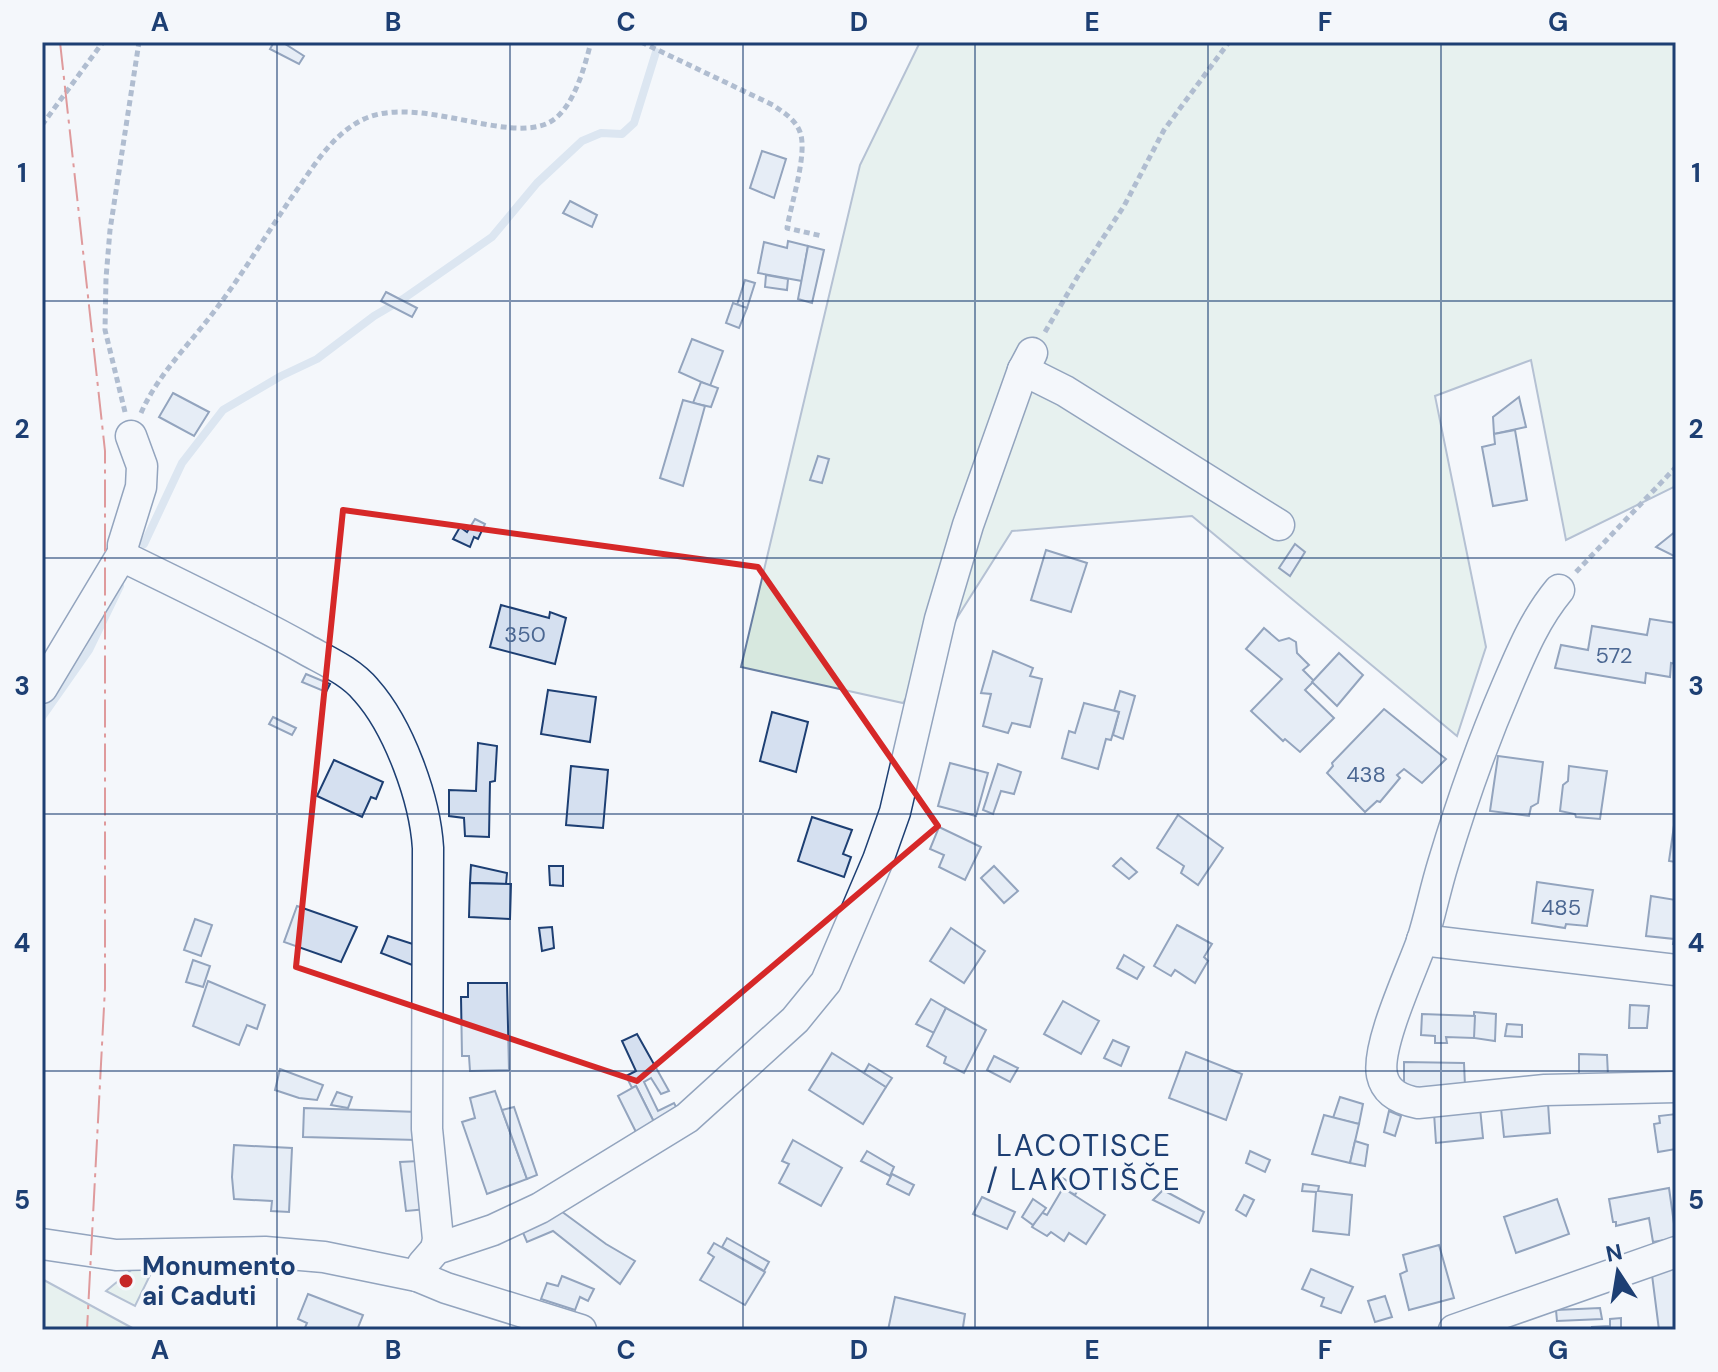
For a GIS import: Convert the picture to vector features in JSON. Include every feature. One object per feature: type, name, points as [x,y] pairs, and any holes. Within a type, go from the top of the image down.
[{"type":"street","points":[[436,1249],[493,1230],[540,1208],[687,1118],[795,1020],[826,982],[888,836],[945,604],[968,525],[1027,361],[1065,391],[1279,525]]},
{"type":"street","points":[[42,688],[123,553],[141,487],[142,466],[131,436]]},
{"type":"street","points":[[123,553],[130,560],[343,670],[367,690],[377,704],[405,759],[421,799],[428,848],[427,1129],[438,1239],[436,1249],[417,1276]]},
{"type":"street","points":[[1559,590],[1528,635],[1489,726],[1443,864],[1422,940],[1385,1045],[1381,1064],[1385,1085],[1399,1098],[1418,1103],[1561,1089],[1676,1087]]},
{"type":"street","points":[[1422,940],[1676,970]]},
{"type":"street","points":[[42,1244],[116,1255],[265,1252],[324,1257],[417,1276],[581,1330]]},
{"type":"street","points":[[1454,1330],[1676,1252]]},
{"type":"path","points":[[42,125],[103,42]]},
{"type":"path","points":[[131,436],[105,330],[106,278],[110,230],[139,42]]},
{"type":"path","points":[[131,436],[150,392],[220,304],[321,156],[342,132],[366,118],[393,112],[528,127],[551,122],[580,82],[591,42]]},
{"type":"path","points":[[641,42],[773,105],[791,118],[800,130],[804,145],[787,228],[822,236]]},
{"type":"path","points":[[1027,361],[1124,206],[1164,130],[1229,42]]},
{"type":"path","points":[[1559,590],[1676,467]]},
{"type":"highlighted area","points":[[343,510],[758,567],[938,826],[637,1081],[296,967]]},
{"type":"shaded area","points":[[920,42],[1676,42],[1676,486],[1566,540],[1531,360],[1435,396],[1486,647],[1457,736],[1192,516],[1012,531],[903,703],[741,667],[860,165]]},
{"type":"shaded area","points":[[141,1262],[156,1263],[135,1306],[106,1291]]},
{"type":"shaded area","points":[[42,1279],[136,1330],[42,1330]]},
{"type":"building","points":[[274,42],[282,42],[304,56],[299,64],[270,49]]},
{"type":"building","points":[[762,151],[786,159],[774,198],[750,188]]},
{"type":"building","points":[[570,201],[597,215],[592,227],[563,213]]},
{"type":"building","points":[[788,241],[808,246],[802,281],[758,273],[764,242],[787,248]]},
{"type":"building","points":[[808,246],[824,250],[812,303],[798,299]]},
{"type":"building","points":[[766,275],[788,279],[787,290],[765,287]]},
{"type":"building","points":[[745,280],[755,283],[747,308],[737,305]]},
{"type":"building","points":[[386,292],[417,308],[412,317],[381,301]]},
{"type":"building","points":[[733,303],[747,308],[739,328],[726,323]]},
{"type":"building","points":[[692,339],[723,351],[710,386],[679,372]]},
{"type":"building","points":[[701,382],[718,388],[711,407],[693,403]]},
{"type":"building","points":[[173,393],[209,412],[194,436],[159,417]]},
{"type":"building","points":[[1519,397],[1526,427],[1494,434],[1493,417]]},
{"type":"building","points":[[683,400],[705,406],[683,486],[660,478]]},
{"type":"building","points":[[1515,430],[1527,500],[1493,506],[1482,447],[1495,444],[1494,434]]},
{"type":"building","points":[[818,456],[829,459],[822,483],[810,480]]},
{"type":"building","points":[[475,519],[485,524],[470,547],[453,539],[460,527],[467,532]]},
{"type":"building","points":[[1676,531],[1676,557],[1656,547]]},
{"type":"building","points":[[1295,544],[1305,552],[1290,576],[1279,568]]},
{"type":"building","points":[[1046,550],[1087,563],[1071,612],[1031,600]]},
{"type":"building","points":[[501,605],[549,618],[550,612],[566,618],[555,664],[490,647]]},
{"type":"building","points":[[1650,619],[1676,623],[1676,664],[1671,663],[1670,677],[1646,673],[1645,683],[1555,668],[1561,645],[1588,650],[1592,626],[1647,635]]},
{"type":"building","points":[[1264,628],[1279,641],[1289,638],[1296,642],[1297,653],[1309,665],[1303,670],[1314,681],[1305,690],[1334,718],[1300,752],[1285,739],[1283,741],[1251,711],[1282,679],[1246,649]]},
{"type":"building","points":[[993,651],[1033,668],[1030,676],[1042,679],[1030,727],[1012,723],[1008,733],[983,726],[991,694],[981,693]]},
{"type":"building","points":[[1339,653],[1363,675],[1337,706],[1312,682]]},
{"type":"building","points":[[306,674],[330,684],[326,692],[302,682]]},
{"type":"building","points":[[548,690],[596,697],[590,742],[541,734]]},
{"type":"building","points":[[1120,691],[1135,696],[1123,739],[1113,735],[1119,712],[1114,711]]},
{"type":"building","points":[[1084,703],[1119,712],[1111,740],[1106,739],[1098,769],[1062,758],[1069,731],[1075,733]]},
{"type":"building","points":[[1384,709],[1446,759],[1422,783],[1404,769],[1380,802],[1377,801],[1365,812],[1327,773],[1332,763]]},
{"type":"building","points":[[772,712],[808,722],[796,772],[760,761]]},
{"type":"building","points":[[273,717],[296,728],[292,735],[269,724]]},
{"type":"building","points":[[478,743],[497,746],[495,781],[490,782],[489,837],[465,836],[464,818],[449,816],[449,790],[476,791]]},
{"type":"building","points":[[1498,756],[1543,762],[1538,803],[1531,807],[1529,816],[1490,811]]},
{"type":"building","points":[[334,760],[383,782],[376,799],[371,797],[362,817],[317,796]]},
{"type":"building","points":[[950,763],[988,773],[976,816],[938,806]]},
{"type":"building","points":[[998,764],[1021,772],[1014,794],[1001,791],[993,814],[983,810]]},
{"type":"building","points":[[571,766],[608,770],[603,828],[566,825]]},
{"type":"building","points":[[1569,766],[1607,771],[1600,819],[1576,817],[1575,814],[1560,811]]},
{"type":"building","points":[[1676,811],[1676,862],[1669,861]]},
{"type":"building","points":[[1178,815],[1223,848],[1198,885],[1181,873],[1184,866],[1157,848]]},
{"type":"building","points":[[812,817],[852,830],[843,854],[851,857],[844,877],[798,861]]},
{"type":"building","points":[[939,827],[981,847],[965,880],[939,867],[944,855],[930,849]]},
{"type":"building","points":[[1121,858],[1137,872],[1129,879],[1113,866]]},
{"type":"building","points":[[471,865],[507,873],[506,884],[470,883]]},
{"type":"building","points":[[549,866],[563,866],[563,886],[550,885]]},
{"type":"building","points":[[994,866],[1018,891],[1004,903],[981,878]]},
{"type":"building","points":[[1537,882],[1593,890],[1587,926],[1566,924],[1565,928],[1532,923]]},
{"type":"building","points":[[470,883],[511,884],[510,919],[469,917]]},
{"type":"building","points":[[1651,896],[1676,900],[1676,945],[1673,944],[1674,939],[1646,936]]},
{"type":"building","points":[[297,906],[357,927],[341,962],[284,942]]},
{"type":"building","points":[[195,919],[212,925],[201,956],[184,950]]},
{"type":"building","points":[[1177,925],[1212,944],[1204,957],[1208,961],[1195,983],[1175,970],[1171,976],[1154,966]]},
{"type":"building","points":[[552,927],[554,948],[542,951],[539,928]]},
{"type":"building","points":[[951,928],[985,951],[964,983],[930,961]]},
{"type":"building","points":[[388,936],[419,946],[420,968],[381,953]]},
{"type":"building","points":[[1124,955],[1144,967],[1137,979],[1117,968]]},
{"type":"building","points":[[193,960],[210,966],[203,987],[186,982]]},
{"type":"building","points":[[208,981],[265,1005],[257,1029],[247,1025],[239,1045],[193,1026]]},
{"type":"building","points":[[468,983],[507,983],[509,1070],[470,1071],[469,1056],[462,1056],[461,997],[468,997]]},
{"type":"building","points":[[931,999],[946,1008],[934,1033],[916,1024]]},
{"type":"building","points":[[1063,1001],[1099,1021],[1081,1054],[1044,1034]]},
{"type":"building","points":[[1630,1005],[1649,1006],[1647,1028],[1629,1028]]},
{"type":"building","points":[[946,1008],[986,1030],[964,1073],[944,1063],[946,1057],[927,1046]]},
{"type":"building","points":[[1474,1012],[1496,1014],[1495,1041],[1474,1038]]},
{"type":"building","points":[[1422,1014],[1475,1016],[1474,1038],[1446,1037],[1447,1043],[1435,1043],[1435,1036],[1421,1035]]},
{"type":"building","points":[[1507,1024],[1522,1025],[1522,1037],[1505,1036]]},
{"type":"building","points":[[637,1034],[669,1091],[661,1094],[651,1078],[644,1082],[658,1111],[674,1103],[680,1114],[656,1126],[636,1086],[632,1088],[626,1076],[636,1071],[622,1041]]},
{"type":"building","points":[[1113,1040],[1129,1047],[1121,1066],[1104,1058]]},
{"type":"building","points":[[1186,1052],[1242,1074],[1226,1120],[1169,1098]]},
{"type":"building","points":[[832,1053],[886,1087],[863,1124],[809,1090]]},
{"type":"building","points":[[1579,1054],[1607,1055],[1608,1076],[1579,1076]]},
{"type":"building","points":[[994,1056],[1018,1068],[1010,1082],[987,1070]]},
{"type":"building","points":[[1404,1062],[1464,1063],[1465,1086],[1433,1086],[1433,1092],[1404,1091]]},
{"type":"building","points":[[869,1064],[892,1078],[886,1087],[864,1073]]},
{"type":"building","points":[[280,1069],[323,1085],[317,1100],[275,1090]]},
{"type":"building","points":[[636,1086],[656,1126],[638,1136],[618,1096]]},
{"type":"building","points":[[495,1091],[527,1179],[487,1194],[462,1122],[475,1118],[470,1098]]},
{"type":"building","points":[[337,1092],[352,1097],[348,1108],[331,1105]]},
{"type":"building","points":[[1340,1097],[1363,1104],[1359,1124],[1333,1118]]},
{"type":"building","points":[[1548,1103],[1550,1133],[1504,1137],[1501,1108]]},
{"type":"building","points":[[514,1107],[537,1175],[527,1179],[502,1110]]},
{"type":"building","points":[[304,1108],[418,1112],[417,1140],[303,1137]]},
{"type":"building","points":[[1480,1108],[1483,1138],[1436,1143],[1434,1113]]},
{"type":"building","points":[[1389,1111],[1401,1116],[1395,1136],[1384,1132]]},
{"type":"building","points":[[1676,1114],[1676,1149],[1658,1152],[1654,1124],[1660,1123],[1659,1116]]},
{"type":"building","points":[[1324,1115],[1359,1124],[1350,1163],[1312,1154]]},
{"type":"building","points":[[793,1140],[842,1168],[821,1206],[779,1183],[789,1164],[782,1161]]},
{"type":"building","points":[[1355,1141],[1368,1145],[1365,1166],[1350,1163]]},
{"type":"building","points":[[234,1145],[292,1148],[289,1212],[271,1211],[272,1201],[234,1199]]},
{"type":"building","points":[[867,1151],[894,1167],[890,1176],[861,1161]]},
{"type":"building","points":[[1250,1151],[1270,1160],[1265,1172],[1246,1163]]},
{"type":"building","points":[[419,1161],[427,1209],[406,1211],[400,1162]]},
{"type":"building","points":[[892,1174],[914,1185],[909,1195],[887,1184]]},
{"type":"building","points":[[1061,1177],[1079,1188],[1075,1195],[1056,1185]]},
{"type":"building","points":[[1303,1184],[1319,1186],[1318,1191],[1352,1195],[1349,1235],[1313,1231],[1316,1192],[1302,1191]]},
{"type":"building","points":[[1063,1188],[1105,1215],[1086,1244],[1069,1233],[1064,1241],[1051,1232],[1047,1236],[1032,1227],[1041,1212],[1047,1215]]},
{"type":"building","points":[[1669,1188],[1676,1238],[1653,1242],[1649,1218],[1616,1226],[1613,1222],[1609,1199]]},
{"type":"building","points":[[1163,1190],[1204,1212],[1199,1223],[1153,1200]]},
{"type":"building","points":[[1244,1195],[1254,1200],[1246,1216],[1236,1210]]},
{"type":"building","points":[[982,1197],[1015,1212],[1007,1229],[973,1214]]},
{"type":"building","points":[[1033,1199],[1046,1208],[1033,1225],[1022,1217]]},
{"type":"building","points":[[1557,1199],[1569,1234],[1516,1253],[1504,1217]]},
{"type":"building","points":[[561,1211],[635,1261],[620,1284],[553,1231],[527,1242],[521,1228]]},
{"type":"building","points":[[727,1238],[769,1262],[764,1271],[722,1247]]},
{"type":"building","points":[[714,1243],[765,1272],[745,1305],[700,1280],[714,1257],[708,1253]]},
{"type":"building","points":[[1439,1245],[1454,1298],[1409,1310],[1400,1274],[1407,1271],[1403,1255]]},
{"type":"building","points":[[1676,1267],[1676,1330],[1659,1330],[1652,1275]]},
{"type":"building","points":[[1311,1269],[1353,1287],[1341,1313],[1321,1306],[1324,1298],[1302,1289]]},
{"type":"building","points":[[562,1276],[594,1289],[588,1301],[580,1297],[575,1310],[541,1299],[547,1283],[558,1286]]},
{"type":"building","points":[[308,1294],[363,1315],[357,1330],[304,1330],[307,1323],[298,1319]]},
{"type":"building","points":[[1385,1296],[1392,1317],[1375,1322],[1368,1301]]},
{"type":"building","points":[[895,1297],[965,1314],[963,1327],[966,1330],[888,1330]]},
{"type":"building","points":[[1600,1308],[1602,1319],[1557,1321],[1556,1310]]},
{"type":"building","points":[[1621,1318],[1621,1330],[1592,1330],[1592,1327],[1610,1326],[1610,1319]]},
{"type":"waterway","points":[[144,544],[182,463],[223,410],[317,359],[374,316],[492,237],[537,183],[582,141],[601,133],[622,134],[634,123],[656,52]]},
{"type":"waterway","points":[[42,717],[89,650],[120,586]]},
{"type":"power","points":[[60,42],[105,451],[105,988],[87,1330]]},
{"type":"place","name":"Monumento ai Caduti","points":[[126,1281]]},
{"type":"district","name":"LACOTISCE / LAKOTIŠČE","points":[[1084,1162]]}]
